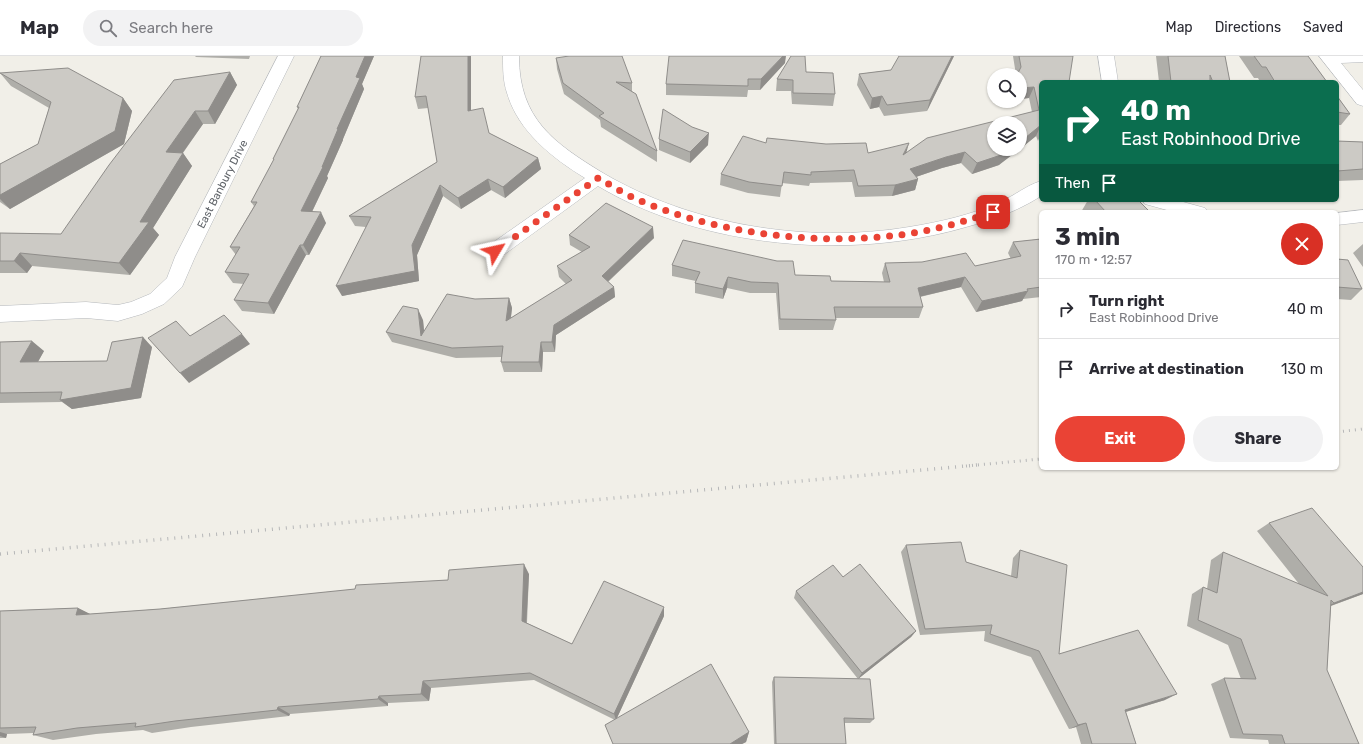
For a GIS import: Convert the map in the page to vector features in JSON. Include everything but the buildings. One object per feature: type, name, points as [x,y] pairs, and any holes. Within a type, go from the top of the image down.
[{"type":"street","name":"East Banbury Drive","points":[[0,314],[86,310],[118,314],[149,304],[157,299],[175,282],[185,257],[286,56]]},
{"type":"street","points":[[512,56],[511,62],[515,95],[523,112],[544,140],[566,159],[632,197],[683,216],[749,231],[819,238],[864,238],[932,230],[964,222],[993,212],[1020,200],[1039,188]]},
{"type":"street","points":[[1106,56],[1110,80]]},
{"type":"street","points":[[1328,57],[1363,57]]},
{"type":"street","points":[[1328,57],[1363,101]]},
{"type":"street","points":[[495,251],[598,178]]},
{"type":"street","points":[[1159,202],[1191,210]]},
{"type":"street","points":[[1339,219],[1363,216]]},
{"type":"railway","points":[[1339,432],[1363,429]]},
{"type":"railway","points":[[966,466],[1039,459]]},
{"type":"railway","points":[[0,554],[977,465]]},
{"type":"route","points":[[495,251],[598,178],[632,197],[683,216],[749,231],[784,236],[864,238],[899,235],[932,230],[964,222],[993,212]]}]
